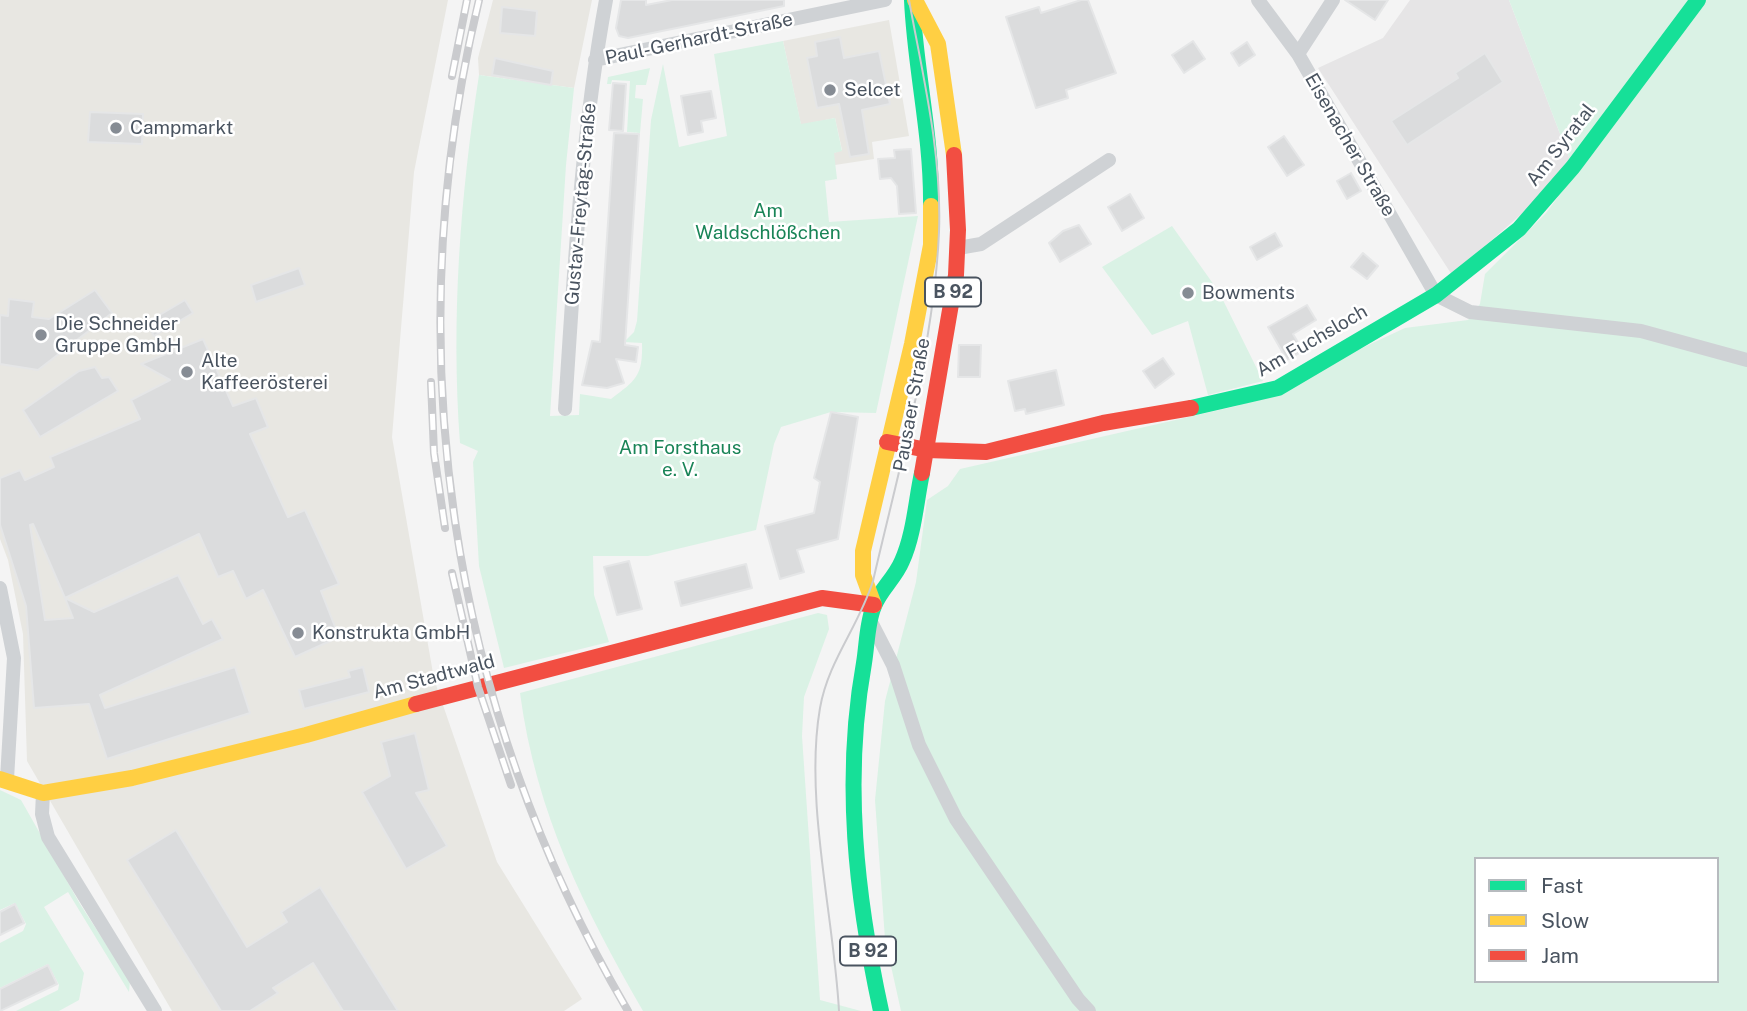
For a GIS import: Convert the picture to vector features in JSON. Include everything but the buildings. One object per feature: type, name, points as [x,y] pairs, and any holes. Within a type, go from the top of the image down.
[{"type":"street","name":"Gustav-Freytag-Straße","points":[[565,409],[578,208],[595,60],[606,0]]},
{"type":"street","name":"Paul-Gerhardt-Straße","points":[[595,60],[886,0]]},
{"type":"street","name":"Pausaer Straße","points":[[881,1011],[861,905],[853,808],[853,756],[858,697],[872,613],[904,558],[927,450],[956,275],[958,248],[958,178],[938,44],[914,0]]},
{"type":"street","name":"Pausaer Straße","points":[[914,0],[914,46],[929,136],[934,205],[928,270],[863,551],[863,575],[872,613],[893,665],[919,745],[956,819],[1078,999],[1089,1011]]},
{"type":"street","name":"Eisenacher Straße","points":[[1258,0],[1298,54],[1436,295]]},
{"type":"street","points":[[1298,54],[1333,0]]},
{"type":"street","name":"Am Syratal","points":[[1436,295],[1519,229],[1563,180],[1698,0]]},
{"type":"street","points":[[958,248],[981,244],[1110,160]]},
{"type":"street","points":[[1436,295],[1470,312],[1641,331],[1747,360]]},
{"type":"street","name":"Am Fuchsloch","points":[[887,442],[927,450],[986,452],[1102,423],[1258,395],[1278,388],[1436,295]]},
{"type":"street","points":[[0,588],[14,658],[4,779],[43,793],[42,814],[48,837],[155,1011]]},
{"type":"street","name":"Am Stadtwald","points":[[43,793],[132,778],[306,736],[449,694],[822,598],[872,613]]},
{"type":"shaded area","points":[[0,0],[448,0],[414,172],[392,437],[434,679],[497,862],[582,999],[564,1011],[172,1011],[27,761],[23,634],[8,560],[0,539]]},
{"type":"shaded area","points":[[493,0],[592,0],[574,88],[479,75],[478,58]]},
{"type":"shaded area","points":[[1410,0],[1509,0],[1570,160],[1534,203],[1452,275],[1318,68],[1383,38]]},
{"type":"shaded area","points":[[889,20],[909,136],[872,142],[874,159],[835,165],[833,153],[842,150],[835,118],[801,125],[783,41]]},
{"type":"green space","points":[[1509,0],[1747,0],[1747,1011],[901,1011],[885,939],[875,800],[885,701],[916,582],[927,500],[948,486],[960,469],[1237,406],[1405,328],[1468,320],[1480,304],[1485,274],[1546,213],[1578,170],[1570,160]]},
{"type":"green space","name":"Am Forsthaus e. V.","points":[[783,41],[801,124],[835,118],[842,151],[834,153],[837,179],[825,181],[829,222],[918,216],[876,413],[831,412],[781,427],[774,444],[756,530],[648,556],[593,556],[594,595],[609,642],[504,668],[479,566],[473,462],[478,451],[460,443],[457,397],[457,305],[462,213],[479,75],[574,88],[566,165],[550,416],[579,415],[580,394],[611,399],[632,382],[641,363],[642,343],[624,342],[634,332],[637,321],[651,120],[663,64],[679,147],[727,136],[714,54]]},
{"type":"green space","points":[[650,68],[646,85],[636,85],[635,98],[643,99],[640,133],[627,132],[630,81],[612,80],[611,84],[607,84],[608,77]]},
{"type":"green space","points":[[1172,226],[1219,292],[1263,381],[1208,395],[1188,321],[1152,335],[1102,267]]},
{"type":"green space","points":[[818,613],[827,615],[829,629],[804,697],[802,736],[820,1000],[861,1011],[643,1011],[601,935],[565,858],[538,779],[527,737],[520,693]]},
{"type":"green space","points":[[0,790],[21,800],[80,904],[130,981],[129,992],[68,892],[44,907],[84,973],[79,1000],[59,1011],[16,1011],[58,990],[59,985],[48,964],[0,988],[0,943],[23,931],[26,924],[15,903],[0,910]]},
{"type":"tram line","points":[[839,1011],[818,820],[816,744],[820,708],[830,675],[873,581],[923,363],[936,275],[939,232],[935,144],[909,0]]},
{"type":"railway","points":[[452,76],[467,0]]},
{"type":"railway","points":[[479,0],[454,130],[442,261],[442,391],[455,520],[480,647],[517,772],[567,894],[628,1011]]},
{"type":"railway","points":[[431,382],[434,453],[445,528]]},
{"type":"railway","points":[[452,573],[478,687],[511,785]]},
{"type":"traffic: fast","points":[[912,0],[929,154],[931,206]]},
{"type":"traffic: fast","points":[[1191,408],[1278,388],[1436,295],[1519,229],[1573,167],[1698,0]]},
{"type":"traffic: fast","points":[[881,1011],[859,881],[855,838],[854,751],[870,619],[877,600],[899,567],[906,551],[922,473]]},
{"type":"traffic: slow","points":[[915,0],[938,44],[954,155]]},
{"type":"traffic: slow","points":[[874,605],[863,575],[863,551],[912,344],[931,245],[931,206]]},
{"type":"traffic: slow","points":[[0,779],[43,793],[132,778],[306,735],[416,704]]},
{"type":"traffic: jam","points":[[922,473],[956,275],[958,230],[954,155]]},
{"type":"traffic: jam","points":[[887,442],[927,450],[986,452],[1103,423],[1191,408]]},
{"type":"traffic: jam","points":[[416,704],[822,598],[874,605]]},
{"type":"place","name":"Selcet","points":[[830,90]]},
{"type":"place","name":"Campmarkt","points":[[116,128]]},
{"type":"place","name":"Bowments","points":[[1188,293]]},
{"type":"place","name":"Die Schneider Gruppe GmbH","points":[[41,335]]},
{"type":"place","name":"Alte Kaffeerösterei","points":[[187,372]]},
{"type":"place","name":"Konstrukta GmbH","points":[[298,633]]},
{"type":"park label","name":"Am Waldschlößchen","points":[[768,222]]}]
